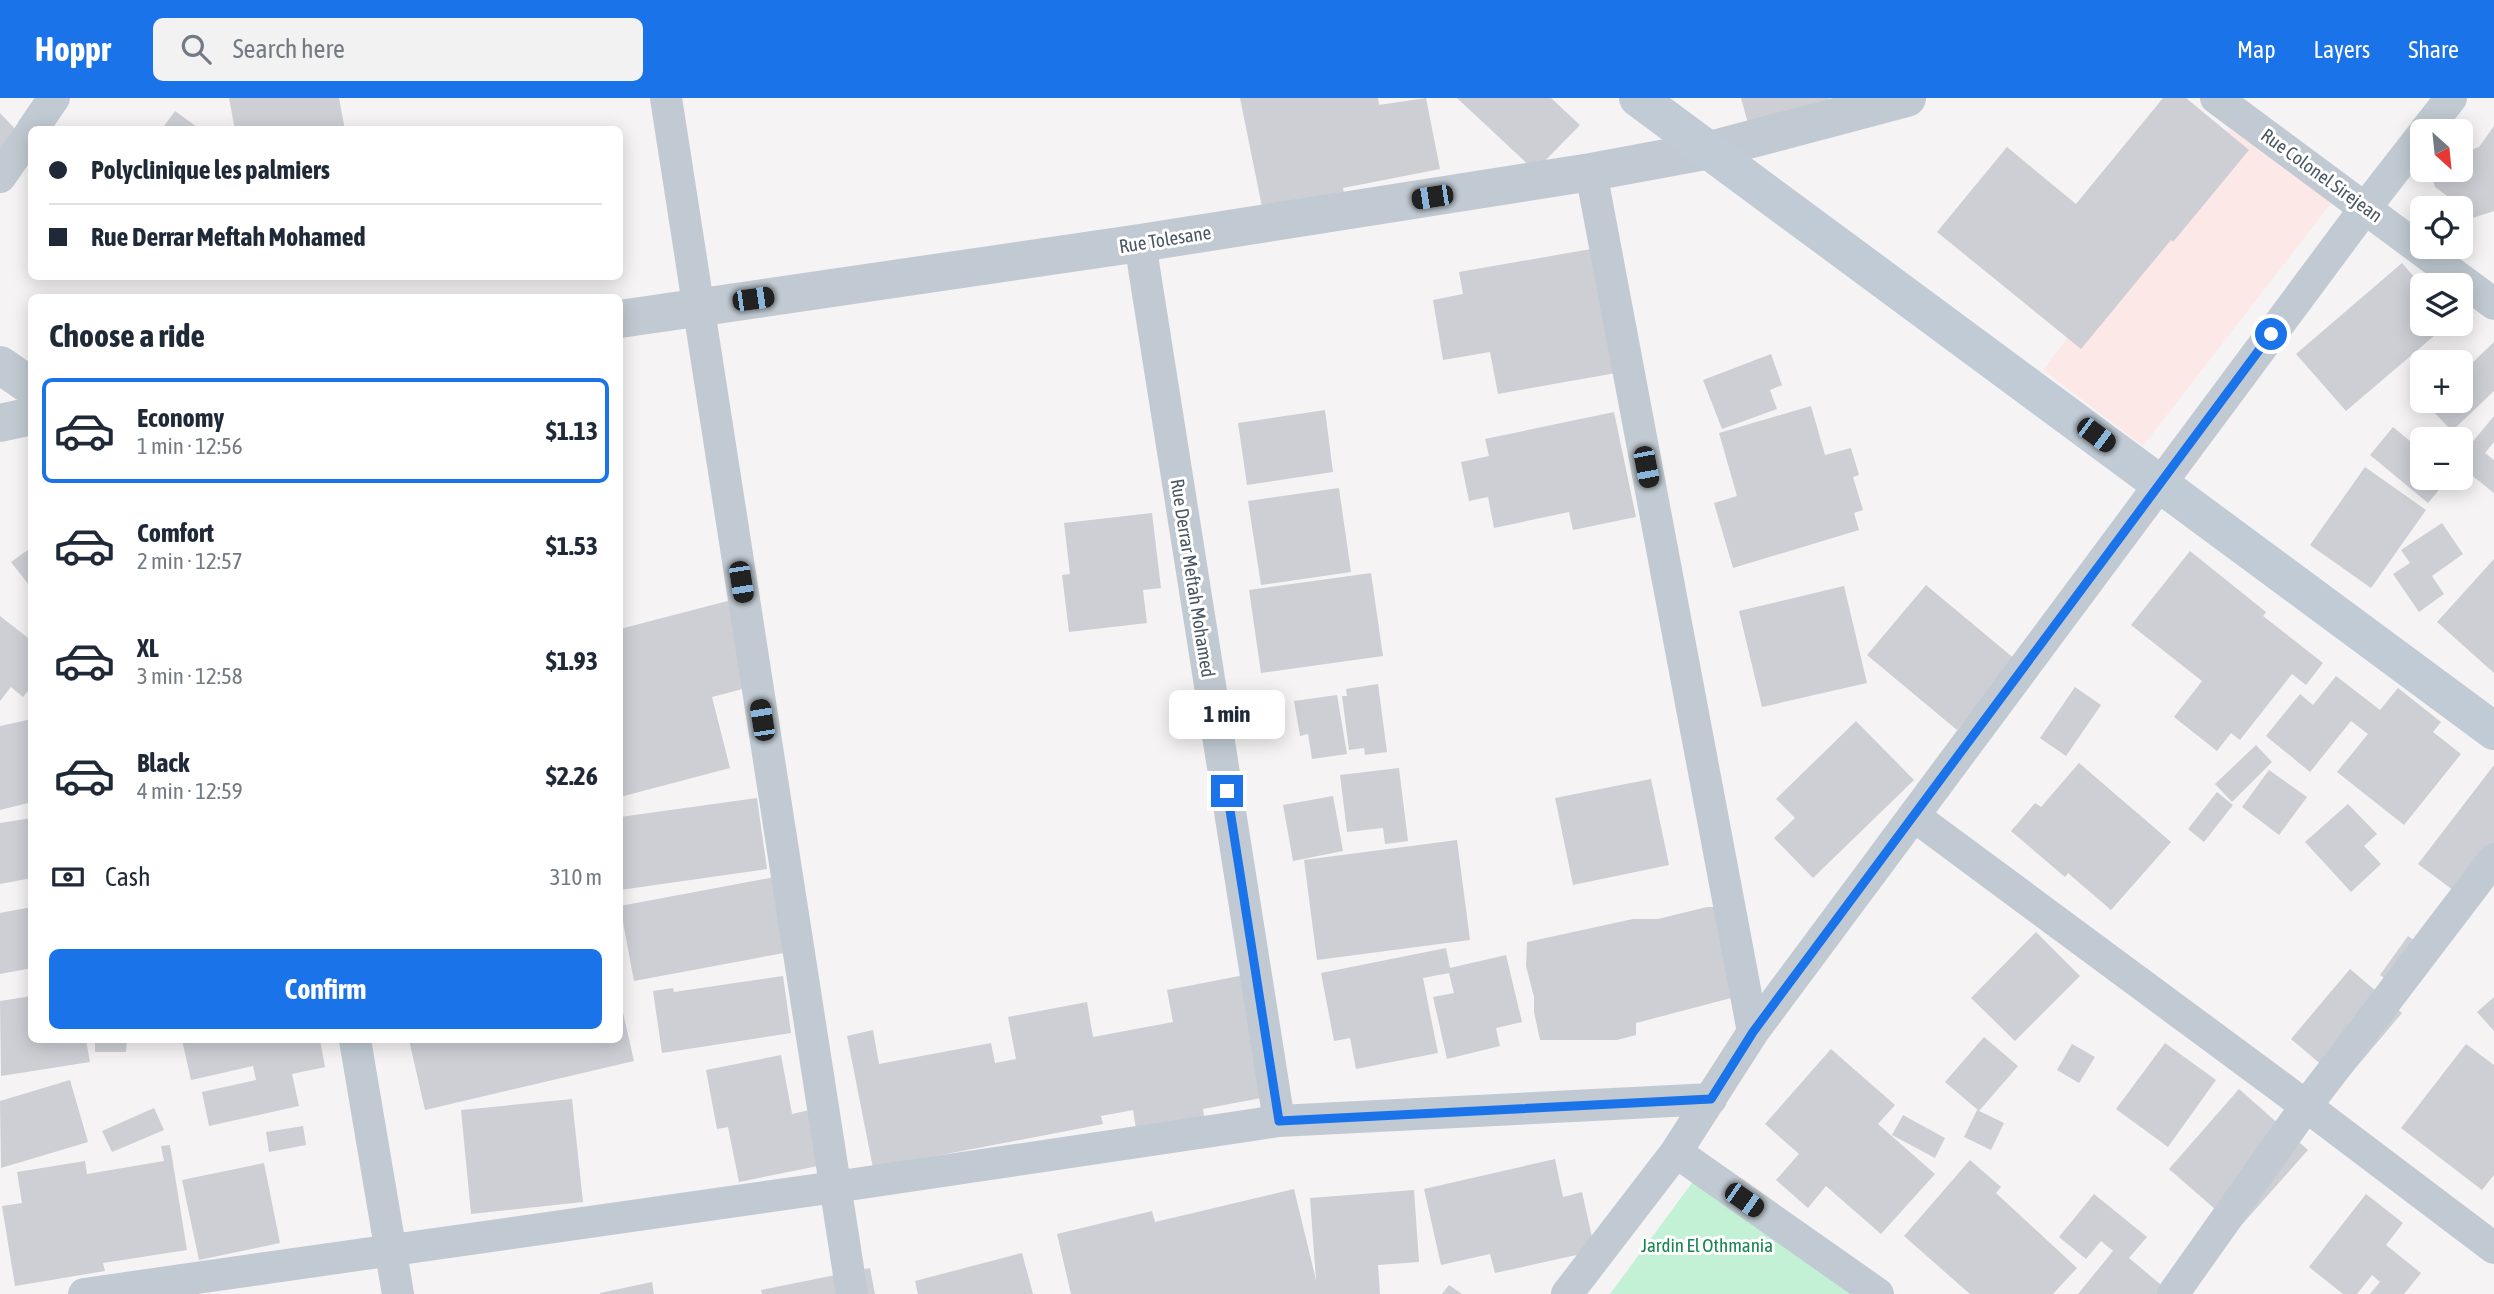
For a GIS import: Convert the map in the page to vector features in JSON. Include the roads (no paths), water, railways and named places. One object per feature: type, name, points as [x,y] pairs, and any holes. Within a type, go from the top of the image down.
[{"type":"main road","points":[[1638,98],[2494,731]]},
{"type":"street","points":[[35,126],[54,98]]},
{"type":"street","points":[[666,98],[852,1294]]},
{"type":"street","name":"Rue Tolesane","points":[[623,319],[1140,243],[1591,172],[1710,150],[1907,98]]},
{"type":"street","name":"Rue Colonel Sirejean","points":[[2216,98],[2494,304]]},
{"type":"street","points":[[2435,119],[2451,98]]},
{"type":"street","points":[[0,177],[28,136]]},
{"type":"street","points":[[1567,1294],[1676,1152],[1753,1032],[2410,151]]},
{"type":"street","points":[[1591,172],[1753,1032]]},
{"type":"street","name":"Rue Derrar Meftah Mohamed","points":[[1140,243],[1279,1121]]},
{"type":"street","points":[[0,365],[28,384]]},
{"type":"street","points":[[0,424],[28,417]]},
{"type":"street","points":[[1914,816],[2494,1248]]},
{"type":"street","points":[[2173,1294],[2306,1106],[2494,859]]},
{"type":"street","points":[[356,1043],[398,1294]]},
{"type":"street","points":[[84,1294],[1279,1121],[1711,1099]]},
{"type":"street","points":[[1676,1152],[1878,1294]]},
{"type":"park label","name":"Jardin El Othmania","points":[[1707,1245]]}]
